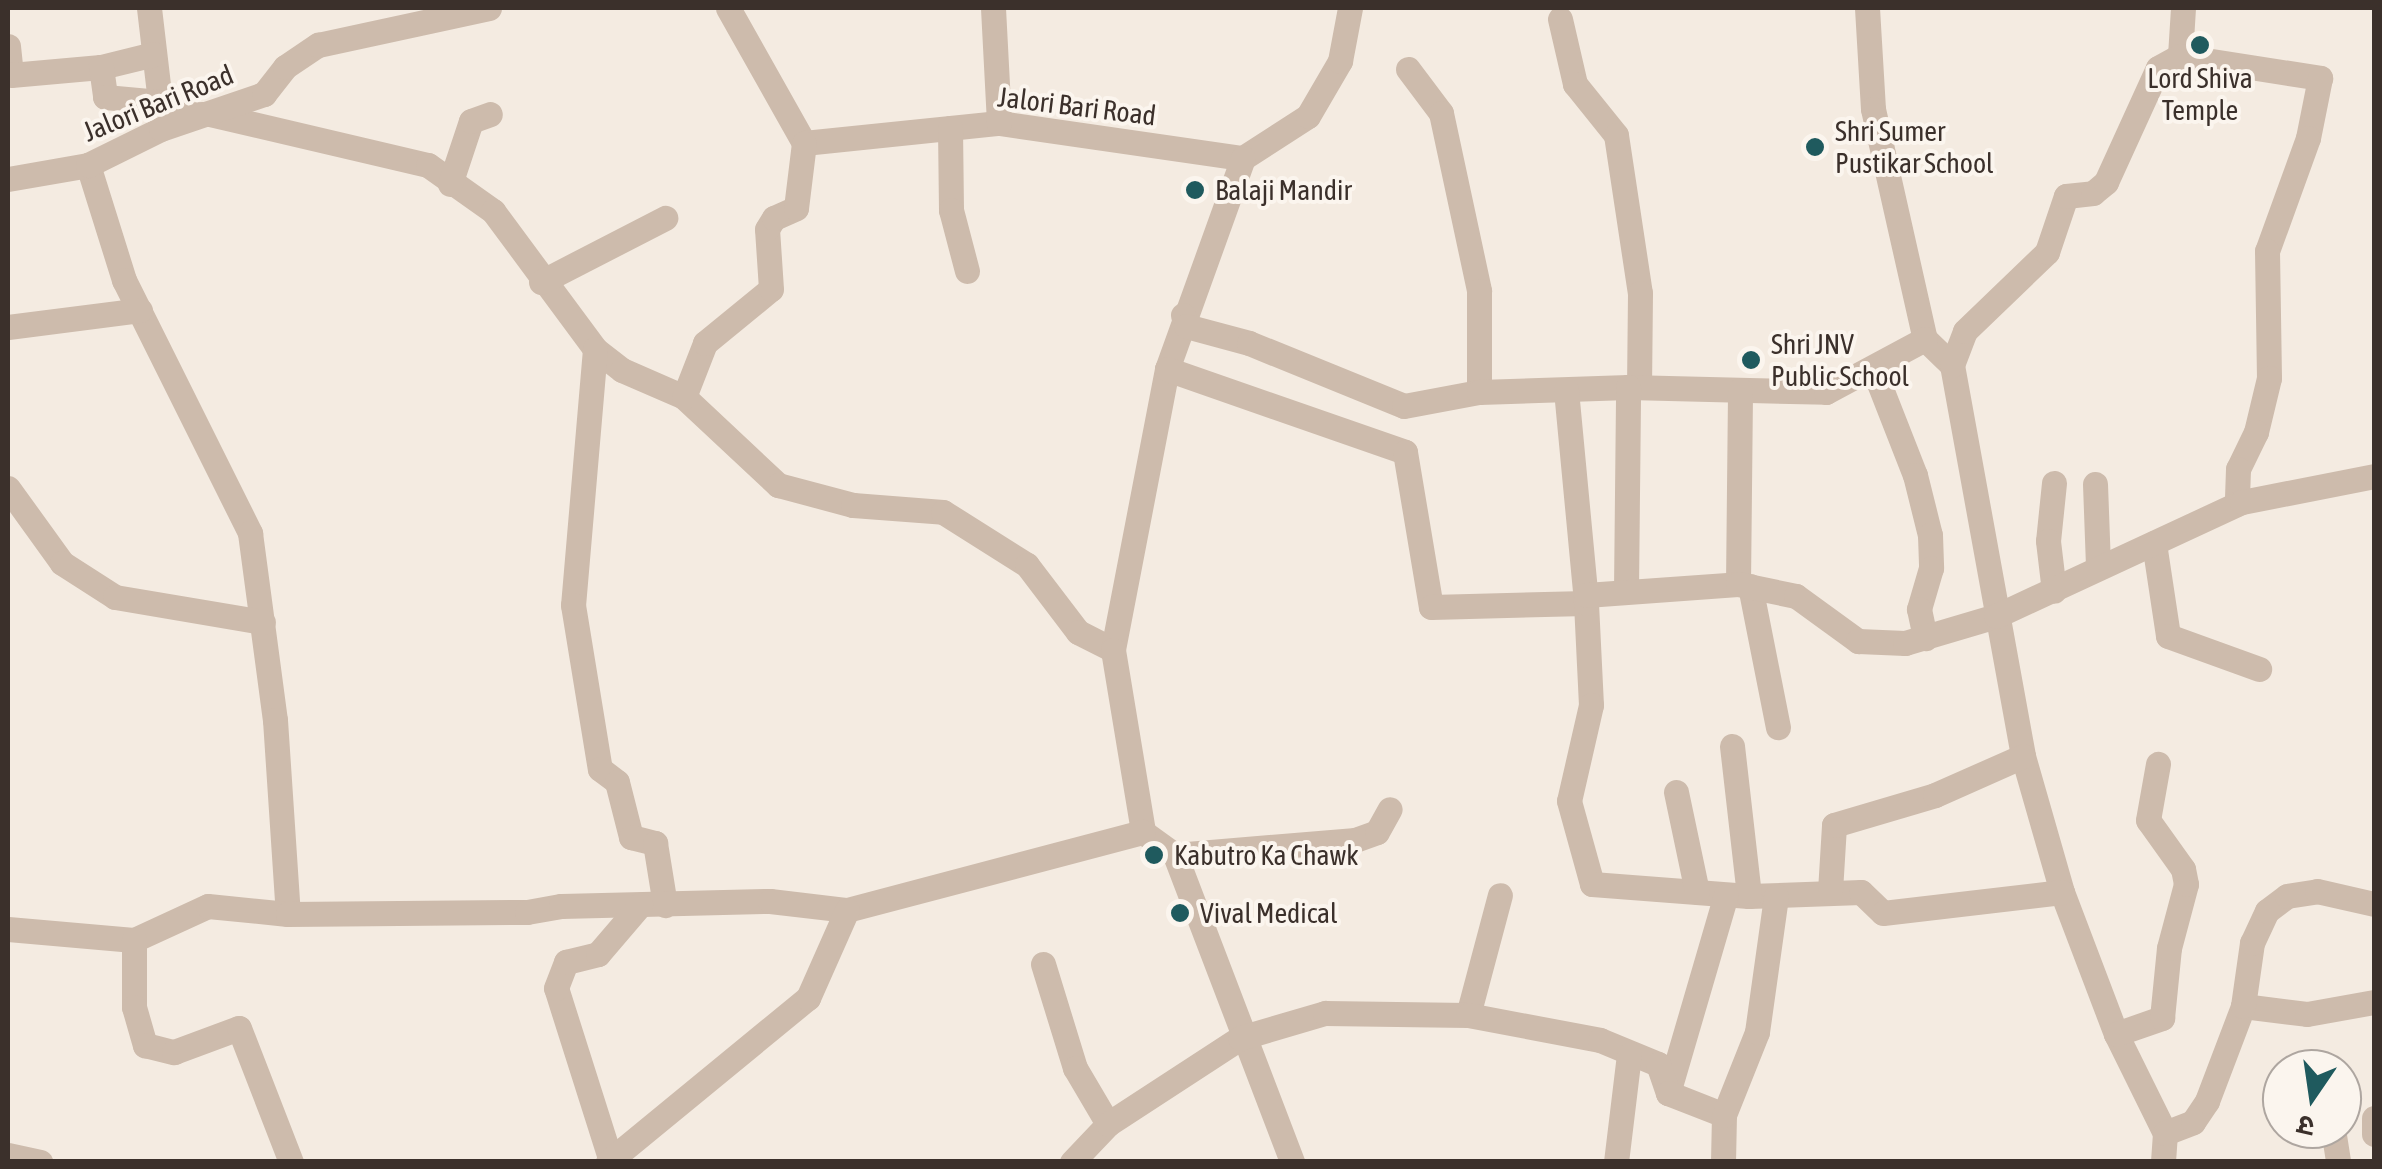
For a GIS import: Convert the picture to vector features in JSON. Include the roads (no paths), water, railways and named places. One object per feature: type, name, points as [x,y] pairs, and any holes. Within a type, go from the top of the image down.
[{"type":"street","points":[[149,8],[160,102]]},
{"type":"street","name":"Jalori Bari Road","points":[[8,180],[88,165],[264,94],[285,67],[318,45],[486,8]]},
{"type":"street","points":[[684,397],[706,343],[771,289],[768,229],[798,204],[804,143],[728,8]]},
{"type":"street","points":[[993,8],[998,123]]},
{"type":"street","points":[[1292,1162],[1240,1038],[1174,855],[1142,832],[1113,650],[1167,369],[1183,315],[1243,158],[1308,116],[1340,61],[1350,8]]},
{"type":"street","points":[[1867,8],[1874,109],[1925,339],[1952,364]]},
{"type":"street","points":[[2180,56],[2182,8]]},
{"type":"street","points":[[1560,20],[1575,84],[1616,135],[1640,293],[1626,590]]},
{"type":"street","points":[[8,46],[11,75],[101,68],[154,54]]},
{"type":"street","points":[[2162,1162],[2165,1132],[2116,1034],[2062,892],[2023,756],[1952,364],[1966,331],[2047,252],[2066,196],[2093,193],[2106,182],[2158,68],[2180,56],[2320,78],[2308,138],[2267,251],[2269,378],[2256,432],[2238,468],[2237,504]]},
{"type":"street","points":[[101,68],[105,97],[160,102],[174,115],[210,114],[417,160],[493,211],[540,282],[595,350],[622,370],[684,397],[778,485],[853,506],[943,512],[1027,565],[1078,632],[1113,650]]},
{"type":"street","points":[[1408,68],[1440,114],[1479,291],[1480,392]]},
{"type":"street","points":[[450,184],[471,121],[490,114]]},
{"type":"street","name":"Jalori Bari Road","points":[[804,143],[998,123],[1243,158]]},
{"type":"street","points":[[950,128],[951,210],[967,271]]},
{"type":"street","points":[[88,165],[140,310],[250,533],[263,622],[288,914]]},
{"type":"street","points":[[540,282],[665,218]]},
{"type":"street","points":[[8,327],[140,310]]},
{"type":"street","points":[[1183,315],[1186,326],[1249,342],[1404,406],[1480,392],[1634,387],[1826,392],[1925,339]]},
{"type":"street","points":[[595,350],[574,605],[600,769],[616,782],[631,836],[655,843],[652,905],[598,954],[566,962],[556,988],[562,1024],[609,1160],[808,998],[846,910]]},
{"type":"street","points":[[1872,368],[1915,475],[1930,535],[1931,568],[1918,609],[1925,638]]},
{"type":"street","points":[[1167,369],[1405,452],[1430,606],[1586,599],[1626,590],[1744,584],[1796,596],[1858,641],[1925,638],[1996,616],[2237,504],[2374,476]]},
{"type":"street","points":[[1566,390],[1586,599],[1591,705],[1569,801],[1592,884],[1738,895],[1868,893],[1883,913],[2062,892]]},
{"type":"street","points":[[1740,390],[1744,584],[1778,728]]},
{"type":"street","points":[[2054,483],[2048,541],[2054,591]]},
{"type":"street","points":[[2096,484],[2098,566]]},
{"type":"street","points":[[8,488],[62,563],[115,597],[263,622]]},
{"type":"street","points":[[8,531],[36,527]]},
{"type":"street","points":[[2154,543],[2168,636],[2259,670]]},
{"type":"street","points":[[1668,1093],[1738,895],[1732,746]]},
{"type":"street","points":[[1830,892],[1834,826],[1935,795],[2023,756]]},
{"type":"street","points":[[2116,1034],[2162,1018],[2169,948],[2186,884],[2183,869],[2148,820],[2158,764]]},
{"type":"street","points":[[1676,792],[1697,892]]},
{"type":"street","points":[[1174,855],[1354,840],[1377,832],[1390,808]]},
{"type":"street","points":[[8,930],[134,940],[208,906],[288,914],[770,901],[846,910],[1142,832]]},
{"type":"street","points":[[2165,1132],[2193,1122],[2207,1101],[2243,1006],[2252,943],[2277,901],[2317,891],[2374,904]]},
{"type":"street","points":[[1468,1015],[1500,895]]},
{"type":"street","points":[[1723,1162],[1724,1114],[1757,1032],[1776,896]]},
{"type":"street","points":[[134,940],[134,1007],[145,1045],[174,1052],[239,1028],[291,1162]]},
{"type":"street","points":[[1043,964],[1074,1068],[1108,1124]]},
{"type":"street","points":[[2243,1006],[2307,1014],[2374,1002]]},
{"type":"street","points":[[1072,1162],[1108,1124],[1240,1038],[1325,1013],[1468,1015],[1600,1040],[1658,1064],[1668,1093]]},
{"type":"street","points":[[1616,1162],[1629,1055]]},
{"type":"street","points":[[1668,1093],[1724,1114]]},
{"type":"street","points":[[2374,1118],[2374,1134]]},
{"type":"street","points":[[8,1156],[40,1162]]},
{"type":"place","name":"Lord Shiva Temple","points":[[2200,45]]},
{"type":"place","name":"Shri Sumer Pustikar School","points":[[1815,147]]},
{"type":"place","name":"Balaji Mandir","points":[[1195,190]]},
{"type":"place","name":"Shri JNV Public School","points":[[1751,360]]},
{"type":"place","name":"Kabutro Ka Chawk","points":[[1154,855]]},
{"type":"place","name":"Vival Medical","points":[[1180,913]]}]
